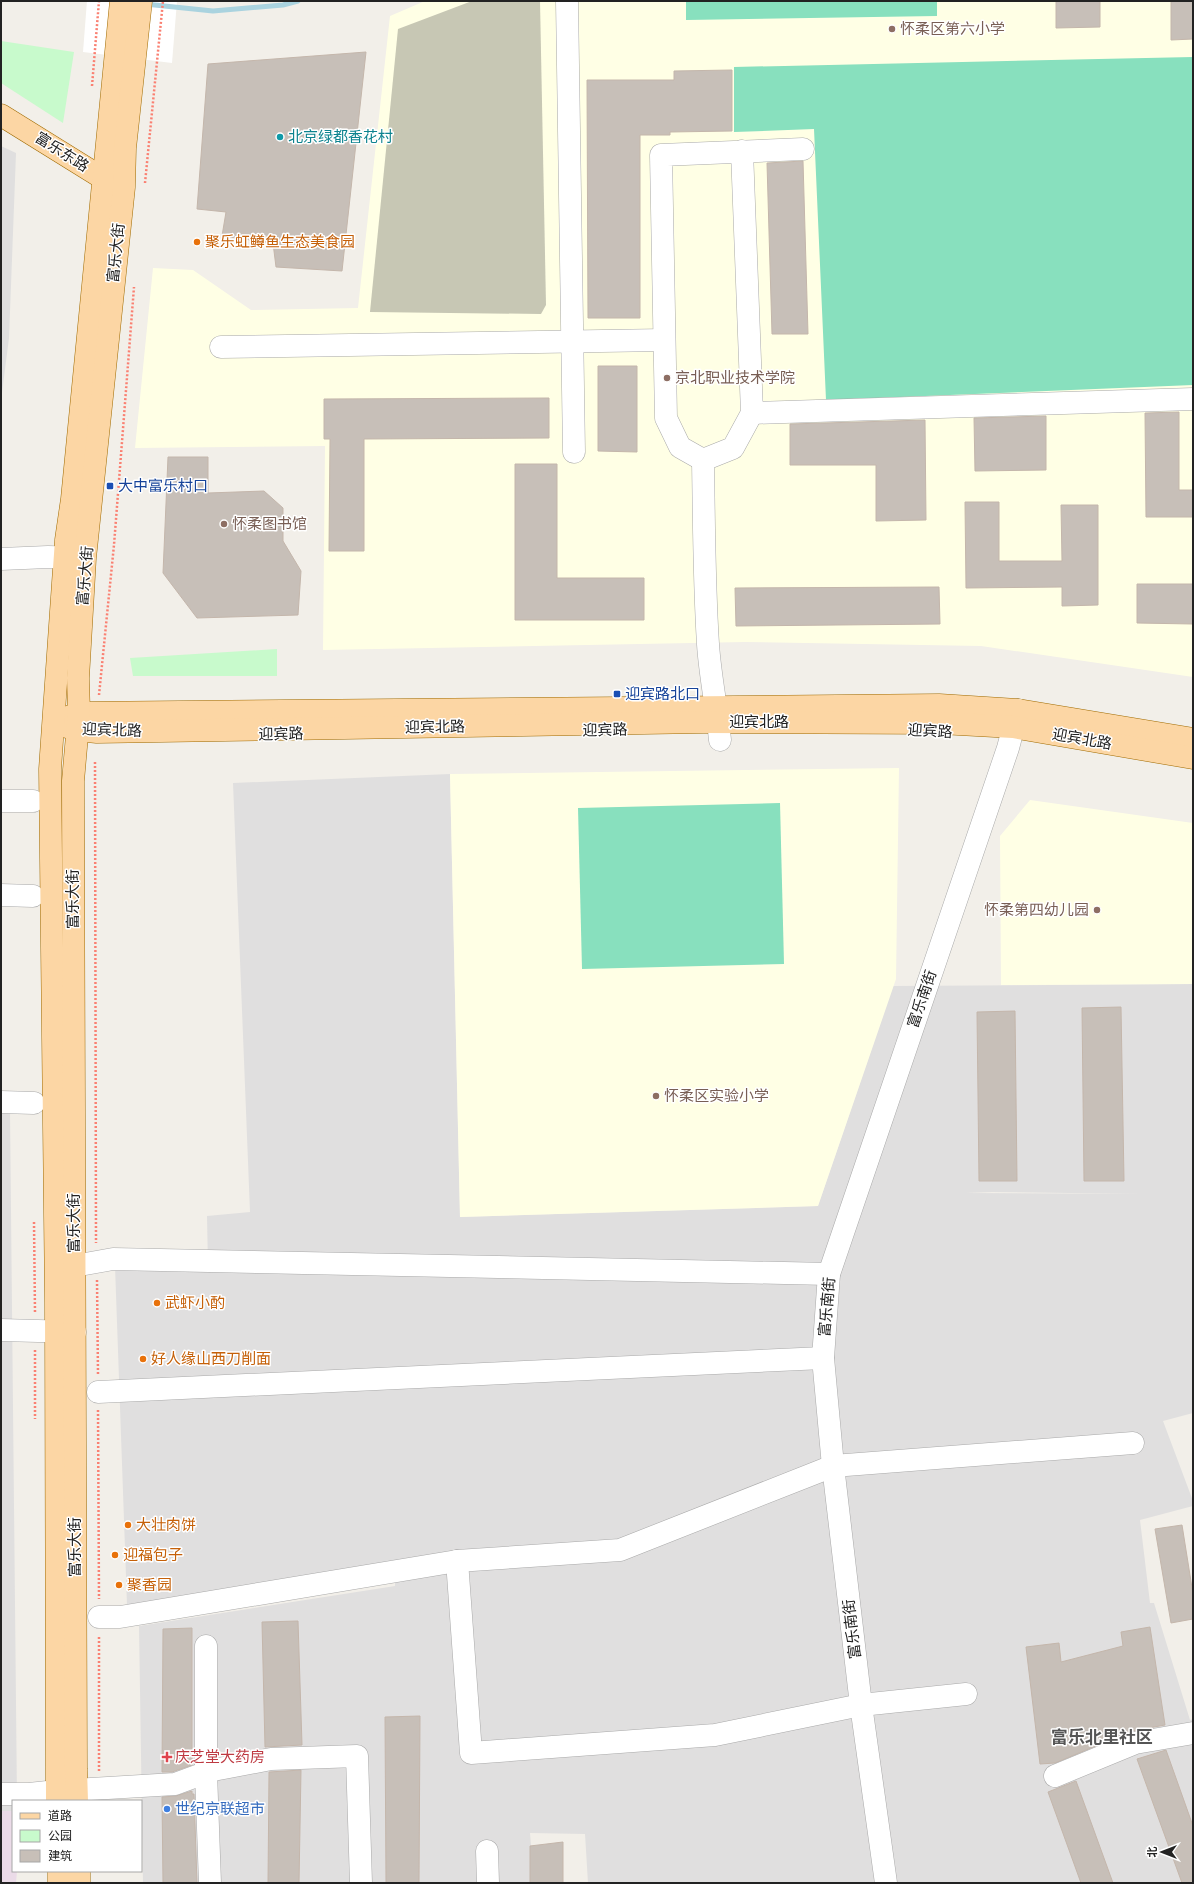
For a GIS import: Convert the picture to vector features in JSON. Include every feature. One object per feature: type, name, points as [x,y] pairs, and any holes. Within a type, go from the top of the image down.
[{"type":"main road","name":"富乐大街","points":[[67,1796],[65,1268],[73,780],[88,722],[78,678],[75,558],[104,179],[121,1]]},
{"type":"main road","name":"富乐大街","points":[[65,1268],[50,769],[53,723],[75,558],[134,187],[125,148],[141,1]]},
{"type":"main road","name":"富乐东路","points":[[1,115],[104,179],[134,187]]},
{"type":"main road","name":"迎宾北路","points":[[53,723],[718,723],[939,705],[1016,719],[1193,758]]},
{"type":"main road","name":"迎宾北路","points":[[1016,719],[1193,739]]},
{"type":"main road","points":[[59,1872],[59,1883]]},
{"type":"main road","points":[[79,1872],[79,1883]]},
{"type":"street","points":[[567,1],[571,342],[574,452]]},
{"type":"street","points":[[703,460],[680,447],[666,418],[661,155],[803,149]]},
{"type":"street","points":[[703,460],[733,448],[752,413],[742,151]]},
{"type":"street","points":[[221,347],[664,340]]},
{"type":"street","points":[[752,413],[1193,399]]},
{"type":"street","points":[[703,460],[708,643],[712,688],[718,723]]},
{"type":"street","points":[[1,559],[75,558]]},
{"type":"street","name":"富乐南街","points":[[886,1883],[861,1705],[833,1466],[823,1358],[829,1274],[1008,748],[1016,719]]},
{"type":"street","points":[[1,801],[33,801]]},
{"type":"street","points":[[1,895],[33,896]]},
{"type":"street","points":[[1,1102],[34,1103]]},
{"type":"street","points":[[65,1268],[113,1259],[829,1274]]},
{"type":"street","points":[[1,1330],[65,1332]]},
{"type":"street","points":[[98,1392],[823,1358]]},
{"type":"street","points":[[99,1617],[120,1617],[457,1561],[620,1550],[833,1466],[1133,1443]]},
{"type":"street","points":[[457,1561],[471,1754],[715,1734],[861,1705],[966,1694]]},
{"type":"street","points":[[206,1646],[206,1773],[210,1883]]},
{"type":"street","points":[[1055,1776],[1135,1743],[1193,1733]]},
{"type":"street","points":[[1,1794],[67,1796],[100,1789],[175,1784],[206,1773],[271,1759],[357,1756],[361,1883]]},
{"type":"street","points":[[487,1851],[488,1883]]},
{"type":"path","points":[[95,44],[99,1]]},
{"type":"path","points":[[134,187],[158,50],[163,1]]},
{"type":"path","name":"富乐大街","points":[[100,1789],[96,1262],[95,782],[88,722],[100,680],[114,545],[135,284]]},
{"type":"shaded area","name":"京北职业技术学院","points":[[425,1],[1193,1],[1193,677],[981,646],[745,642],[323,650],[325,446],[135,448],[153,268],[193,270],[251,310],[358,308],[390,16]]},
{"type":"shaded area","points":[[472,1],[540,1],[546,305],[541,314],[370,312],[398,29]]},
{"type":"shaded area","points":[[1,146],[16,153],[9,338],[1,400]]},
{"type":"shaded area","name":"怀柔区实验小学","points":[[899,768],[896,979],[818,1206],[460,1217],[450,774]]},
{"type":"shaded area","points":[[450,774],[460,1217],[818,1206],[893,986],[1193,984],[1193,1413],[1163,1421],[1193,1501],[1193,1506],[1140,1520],[1150,1603],[1154,1603],[1190,1720],[1193,1719],[1193,1883],[588,1883],[585,1834],[530,1833],[531,1846],[563,1883],[143,1883],[139,1626],[395,1586],[395,1563],[127,1605],[115,1266],[208,1267],[207,1216],[250,1212],[233,783]],"holes":[[[992,1192],[1142,1194],[966,1193]]]},
{"type":"shaded area","name":"怀柔第四幼儿园","points":[[1030,800],[1193,823],[1193,984],[1001,985],[1000,836]]},
{"type":"shaded area","points":[[1,1111],[10,1111],[17,1800],[12,1800],[12,1811],[1,1811]]},
{"type":"shaded area","points":[[1,1811],[12,1811],[12,1872],[17,1872],[16,1883],[1,1883]]},
{"type":"green space","points":[[686,1],[937,1],[937,16],[686,20]]},
{"type":"green space","points":[[1,41],[74,52],[63,123],[1,83]]},
{"type":"green space","points":[[1193,57],[1193,385],[826,400],[814,129],[734,132],[734,67]]},
{"type":"green space","points":[[277,649],[277,676],[133,676],[130,658]]},
{"type":"green space","points":[[780,803],[784,964],[582,969],[578,808]]},
{"type":"pier","points":[[87,1],[177,1],[172,63],[83,52]]},
{"type":"building","points":[[1056,1],[1100,1],[1100,27],[1056,28]]},
{"type":"building","points":[[1171,1],[1193,1],[1193,39],[1171,40]]},
{"type":"building","name":"北京绿都香花村","points":[[366,52],[342,271],[276,267],[273,243],[222,236],[226,212],[197,209],[208,64]]},
{"type":"building","points":[[732,70],[732,131],[670,132],[670,135],[640,135],[640,318],[588,318],[587,80],[674,80],[674,71]]},
{"type":"building","points":[[803,161],[808,334],[772,334],[767,163]]},
{"type":"building","points":[[598,366],[637,366],[637,452],[598,451]]},
{"type":"building","points":[[549,398],[549,438],[364,439],[364,551],[329,551],[330,439],[324,439],[324,399]]},
{"type":"building","points":[[1179,412],[1179,490],[1193,490],[1193,517],[1146,517],[1145,413]]},
{"type":"building","points":[[1046,416],[1046,470],[975,471],[974,418]]},
{"type":"building","points":[[925,420],[926,520],[876,521],[876,465],[790,465],[790,424]]},
{"type":"building","name":"怀柔图书馆","points":[[168,457],[208,457],[208,493],[264,491],[283,508],[283,541],[301,571],[298,615],[197,618],[163,573]]},
{"type":"building","points":[[515,464],[557,464],[557,578],[644,578],[644,620],[515,620]]},
{"type":"building","points":[[965,502],[999,502],[999,561],[1062,561],[1061,505],[1098,505],[1098,605],[1062,606],[1062,587],[966,588]]},
{"type":"building","points":[[1137,584],[1193,584],[1193,624],[1137,623]]},
{"type":"building","points":[[939,587],[940,624],[736,626],[735,588]]},
{"type":"building","points":[[1121,1007],[1124,1181],[1084,1181],[1082,1008]]},
{"type":"building","points":[[1015,1011],[1017,1181],[979,1181],[977,1012]]},
{"type":"building","points":[[1182,1525],[1193,1594],[1193,1619],[1171,1623],[1155,1529]]},
{"type":"building","points":[[298,1621],[302,1745],[265,1747],[262,1622]]},
{"type":"building","points":[[1150,1627],[1165,1725],[1121,1733],[1122,1735],[1055,1763],[1040,1764],[1026,1647],[1059,1643],[1061,1662],[1123,1646],[1121,1632]]},
{"type":"building","points":[[192,1628],[192,1765],[172,1772],[162,1772],[163,1629]]},
{"type":"building","points":[[420,1716],[419,1883],[386,1883],[385,1717]]},
{"type":"building","points":[[1166,1750],[1193,1826],[1193,1883],[1182,1883],[1137,1759]]},
{"type":"building","points":[[301,1770],[299,1883],[268,1883],[269,1772]]},
{"type":"building","points":[[1076,1781],[1113,1883],[1081,1883],[1048,1792]]},
{"type":"building","points":[[192,1791],[192,1794],[194,1794],[197,1883],[163,1883],[162,1797],[176,1796]]},
{"type":"building","points":[[563,1842],[563,1883],[530,1883],[530,1846]]},
{"type":"waterway","points":[[145,4],[213,11],[283,5],[298,1]]},
{"type":"place","name":"怀柔区第六小学","points":[[892,29]]},
{"type":"place","name":"北京绿都香花村","points":[[280,137]]},
{"type":"place","name":"聚乐虹鳟鱼生态美食园","points":[[197,242]]},
{"type":"place","name":"京北职业技术学院","points":[[667,378]]},
{"type":"place","name":"大中富乐村口","points":[[110,486]]},
{"type":"place","name":"怀柔图书馆","points":[[224,524]]},
{"type":"place","name":"迎宾路北口","points":[[617,694]]},
{"type":"place","name":"怀柔第四幼儿园","points":[[1097,910]]},
{"type":"place","name":"怀柔区实验小学","points":[[656,1096]]},
{"type":"place","name":"武虾小酌","points":[[157,1303]]},
{"type":"place","name":"好人缘山西刀削面","points":[[143,1359]]},
{"type":"place","name":"大壮肉饼","points":[[128,1525]]},
{"type":"place","name":"迎福包子","points":[[115,1555]]},
{"type":"place","name":"聚香园","points":[[119,1585]]},
{"type":"place","name":"庆芝堂大药房","points":[[167,1757]]},
{"type":"place","name":"世纪京联超市","points":[[167,1809]]},
{"type":"district","name":"富乐北里社区","points":[[1102,1737]]}]
